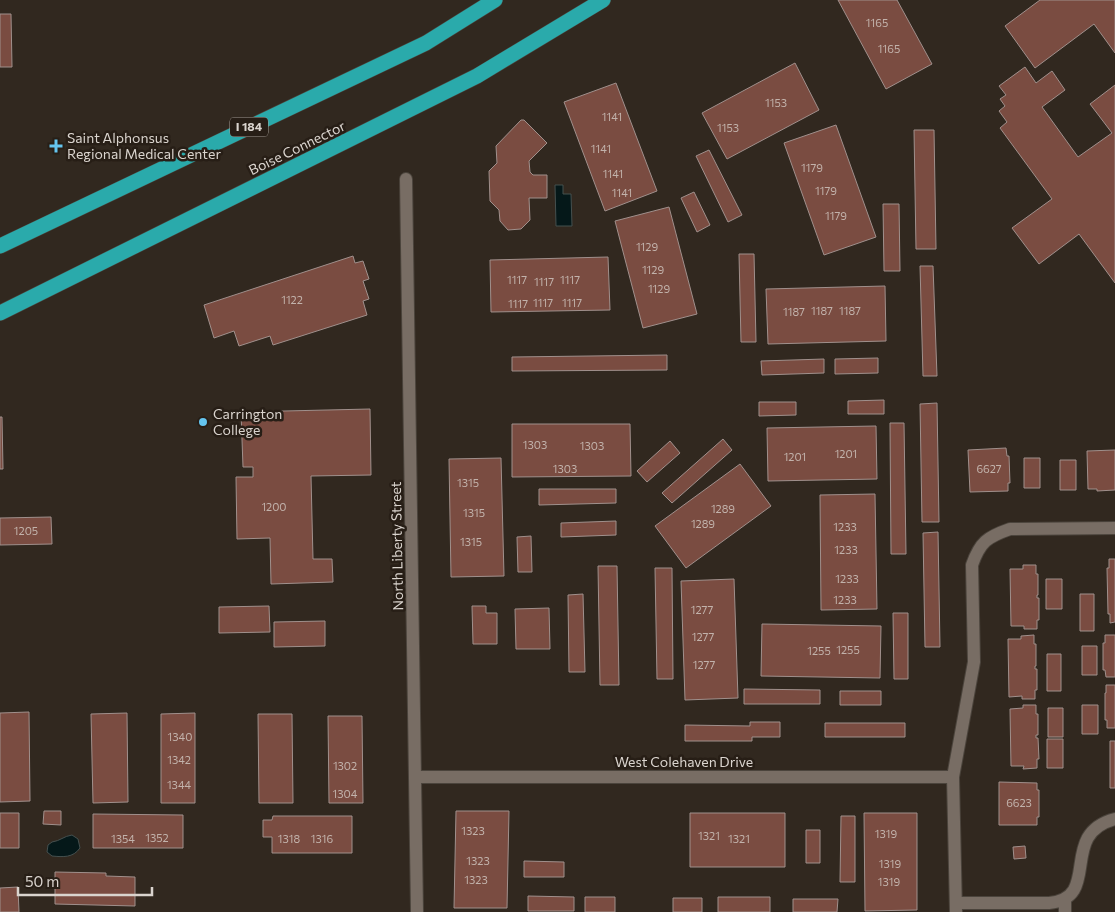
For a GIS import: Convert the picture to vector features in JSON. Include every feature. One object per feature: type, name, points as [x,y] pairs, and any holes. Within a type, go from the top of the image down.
[{"type":"highway","name":"I 184","points":[[0,246],[426,43],[494,0]]},
{"type":"highway","name":"Boise Connector","points":[[0,313],[476,76],[602,0]]},
{"type":"street","name":"North Liberty Street","points":[[406,179],[417,912]]},
{"type":"street","points":[[1115,528],[1010,529],[984,541],[977,552],[972,565],[974,662],[953,777],[956,908],[1049,903],[1065,898],[1079,882],[1080,856],[1085,840],[1092,830],[1103,822],[1115,819]]},
{"type":"street","name":"West Colehaven Drive","points":[[415,778],[953,777]]},
{"type":"street","points":[[1065,898],[1065,912]]},
{"type":"shaded area","points":[[555,185],[563,185],[563,194],[571,194],[572,226],[556,226]]},
{"type":"shaded area","points":[[72,835],[78,839],[80,848],[74,854],[52,856],[47,852],[48,845],[52,842]]},
{"type":"building","points":[[838,0],[897,0],[932,64],[886,89]]},
{"type":"building","points":[[1040,0],[1115,0],[1115,53],[1094,24],[1035,68],[1005,26]]},
{"type":"building","points":[[0,14],[11,14],[12,67],[0,67]]},
{"type":"building","points":[[795,63],[819,110],[727,159],[702,113]]},
{"type":"building","points":[[1025,67],[1036,83],[1052,71],[1065,90],[1042,107],[1078,157],[1112,133],[1090,104],[1115,85],[1115,283],[1079,234],[1039,264],[1012,228],[1052,199],[1000,128],[1007,122],[999,111],[1005,106],[1000,99],[1006,95],[999,86]]},
{"type":"building","points":[[616,83],[657,191],[605,211],[564,102]]},
{"type":"building","points":[[521,120],[524,120],[547,143],[529,161],[530,172],[533,175],[547,175],[547,198],[529,198],[530,220],[521,229],[508,230],[500,221],[499,210],[490,201],[489,171],[497,163],[496,146]]},
{"type":"building","points":[[836,125],[876,237],[824,255],[784,143]]},
{"type":"building","points":[[914,130],[934,130],[936,249],[916,249]]},
{"type":"building","points":[[709,150],[742,215],[728,222],[696,156]]},
{"type":"building","points":[[694,192],[710,225],[697,232],[681,198]]},
{"type":"building","points":[[883,204],[899,204],[900,271],[884,271]]},
{"type":"building","points":[[669,207],[697,314],[643,328],[615,221]]},
{"type":"building","points":[[739,254],[754,254],[756,342],[741,342]]},
{"type":"building","points":[[353,256],[355,263],[363,261],[369,279],[363,281],[369,299],[363,301],[367,315],[273,345],[270,336],[239,346],[234,331],[214,338],[204,305]]},
{"type":"building","points":[[608,257],[610,310],[491,312],[490,260]]},
{"type":"building","points":[[920,266],[933,266],[937,376],[923,376]]},
{"type":"building","points":[[885,286],[886,341],[768,344],[766,289]]},
{"type":"building","points":[[667,355],[667,370],[512,371],[512,357]]},
{"type":"building","points":[[878,358],[878,373],[835,374],[835,359]]},
{"type":"building","points":[[824,359],[824,373],[762,375],[761,361]]},
{"type":"building","points":[[884,400],[884,414],[848,414],[848,401]]},
{"type":"building","points":[[759,402],[796,402],[796,415],[759,416]]},
{"type":"building","points":[[937,403],[939,522],[922,522],[920,404]]},
{"type":"building","points":[[370,409],[371,475],[311,476],[313,559],[332,559],[333,582],[271,584],[270,538],[237,539],[236,477],[253,477],[253,467],[243,467],[241,412]]},
{"type":"building","points":[[0,417],[2,417],[3,469],[0,469]]},
{"type":"building","points":[[890,423],[904,423],[906,554],[891,554]]},
{"type":"building","points":[[512,424],[630,424],[631,476],[512,477]]},
{"type":"building","points":[[876,426],[877,479],[768,481],[767,428]]},
{"type":"building","points":[[723,439],[732,450],[672,503],[662,493]]},
{"type":"building","points":[[670,441],[680,453],[647,482],[637,471]]},
{"type":"building","points":[[1006,448],[1007,456],[1009,456],[1010,483],[1008,483],[1008,491],[970,492],[968,450]]},
{"type":"building","points":[[1115,450],[1115,490],[1097,491],[1097,489],[1088,489],[1087,451]]},
{"type":"building","points":[[501,458],[504,576],[451,577],[449,459]]},
{"type":"building","points":[[1024,458],[1040,458],[1040,488],[1024,488]]},
{"type":"building","points":[[1060,460],[1076,460],[1076,490],[1060,490]]},
{"type":"building","points":[[740,464],[771,506],[686,568],[655,526]]},
{"type":"building","points":[[539,489],[616,489],[616,503],[539,505]]},
{"type":"building","points":[[875,494],[877,609],[821,610],[820,495]]},
{"type":"building","points":[[51,517],[52,544],[0,545],[0,518]]},
{"type":"building","points":[[616,521],[616,535],[561,537],[561,523]]},
{"type":"building","points":[[938,532],[940,647],[925,647],[923,533]]},
{"type":"building","points":[[531,536],[532,572],[518,572],[517,537]]},
{"type":"building","points":[[1109,559],[1115,559],[1115,622],[1110,623],[1110,614],[1108,614],[1107,568],[1109,568]]},
{"type":"building","points":[[1023,565],[1036,565],[1036,574],[1038,574],[1037,598],[1039,598],[1039,620],[1037,620],[1037,629],[1011,626],[1010,569],[1023,569]]},
{"type":"building","points":[[598,566],[617,566],[619,685],[600,685]]},
{"type":"building","points":[[655,568],[672,568],[673,679],[657,679]]},
{"type":"building","points":[[734,579],[738,698],[685,700],[681,581]]},
{"type":"building","points":[[1046,579],[1062,579],[1062,609],[1046,609]]},
{"type":"building","points":[[583,594],[585,672],[569,672],[568,595]]},
{"type":"building","points":[[1080,594],[1094,594],[1094,631],[1080,631]]},
{"type":"building","points":[[269,606],[270,632],[219,633],[219,607]]},
{"type":"building","points":[[472,606],[486,606],[486,613],[497,613],[497,644],[473,644]]},
{"type":"building","points":[[549,608],[550,649],[516,649],[515,609]]},
{"type":"building","points":[[893,613],[908,613],[908,679],[894,679]]},
{"type":"building","points":[[325,621],[325,646],[274,647],[274,622]]},
{"type":"building","points":[[762,624],[881,626],[880,678],[761,676]]},
{"type":"building","points":[[1034,635],[1034,644],[1036,644],[1035,669],[1037,669],[1035,699],[1022,699],[1022,696],[1009,697],[1008,639],[1021,639],[1021,636]]},
{"type":"building","points":[[1105,635],[1115,635],[1115,677],[1106,677],[1105,670],[1103,670],[1103,643],[1105,643]]},
{"type":"building","points":[[1082,646],[1097,646],[1097,675],[1082,675]]},
{"type":"building","points":[[1047,654],[1061,654],[1061,691],[1047,691]]},
{"type":"building","points":[[1106,685],[1115,685],[1115,728],[1107,728],[1107,720],[1105,720]]},
{"type":"building","points":[[744,689],[820,690],[820,704],[744,704]]},
{"type":"building","points":[[840,691],[881,691],[881,705],[840,705]]},
{"type":"building","points":[[1023,705],[1036,705],[1036,714],[1038,714],[1038,735],[1036,735],[1036,738],[1038,738],[1039,759],[1037,759],[1037,768],[1023,769],[1024,766],[1011,766],[1010,709],[1023,708]]},
{"type":"building","points":[[1082,705],[1098,705],[1098,734],[1082,734]]},
{"type":"building","points":[[1048,708],[1063,708],[1063,737],[1048,737]]},
{"type":"building","points":[[29,712],[30,801],[0,802],[0,713]]},
{"type":"building","points":[[127,713],[128,802],[93,803],[91,714]]},
{"type":"building","points":[[195,713],[195,803],[161,803],[161,714]]},
{"type":"building","points":[[258,714],[292,714],[293,803],[259,803]]},
{"type":"building","points":[[328,716],[362,716],[363,803],[329,803]]},
{"type":"building","points":[[750,722],[780,722],[780,737],[752,737],[752,741],[685,741],[685,725],[750,726]]},
{"type":"building","points":[[825,723],[905,723],[905,737],[825,737]]},
{"type":"building","points":[[1047,739],[1063,739],[1063,768],[1047,768]]},
{"type":"building","points":[[1110,741],[1115,741],[1115,788],[1110,788]]},
{"type":"building","points":[[999,782],[1037,783],[1037,790],[1039,790],[1039,817],[1037,817],[1037,825],[999,825]]},
{"type":"building","points":[[44,811],[61,811],[61,825],[43,824]]},
{"type":"building","points":[[456,811],[509,811],[507,908],[454,908]]},
{"type":"building","points":[[0,813],[19,813],[19,848],[0,848]]},
{"type":"building","points":[[690,813],[785,813],[785,867],[690,867]]},
{"type":"building","points":[[864,813],[917,813],[917,910],[865,911]]},
{"type":"building","points":[[93,814],[183,815],[183,848],[93,848]]},
{"type":"building","points":[[273,816],[352,816],[352,853],[272,853],[272,837],[263,837],[263,820],[272,820]]},
{"type":"building","points":[[841,816],[855,816],[855,882],[840,882]]},
{"type":"building","points":[[806,830],[820,830],[820,863],[806,863]]},
{"type":"building","points":[[1025,846],[1026,858],[1014,859],[1013,847]]},
{"type":"building","points":[[524,861],[564,862],[564,877],[524,877]]},
{"type":"building","points":[[55,872],[106,873],[106,876],[135,877],[135,906],[55,904]]},
{"type":"building","points":[[18,887],[19,912],[0,912],[0,888]]},
{"type":"building","points":[[528,896],[574,897],[574,911],[528,911]]},
{"type":"building","points":[[585,897],[615,897],[615,912],[585,912]]},
{"type":"building","points":[[718,897],[770,897],[770,912],[718,912]]},
{"type":"building","points":[[673,898],[702,898],[702,912],[673,912]]},
{"type":"building","points":[[793,899],[838,899],[837,912],[793,912]]},
{"type":"place","name":"Saint Alphonsus Regional Medical Center","points":[[56,146]]},
{"type":"place","name":"Carrington College","points":[[203,422]]}]
